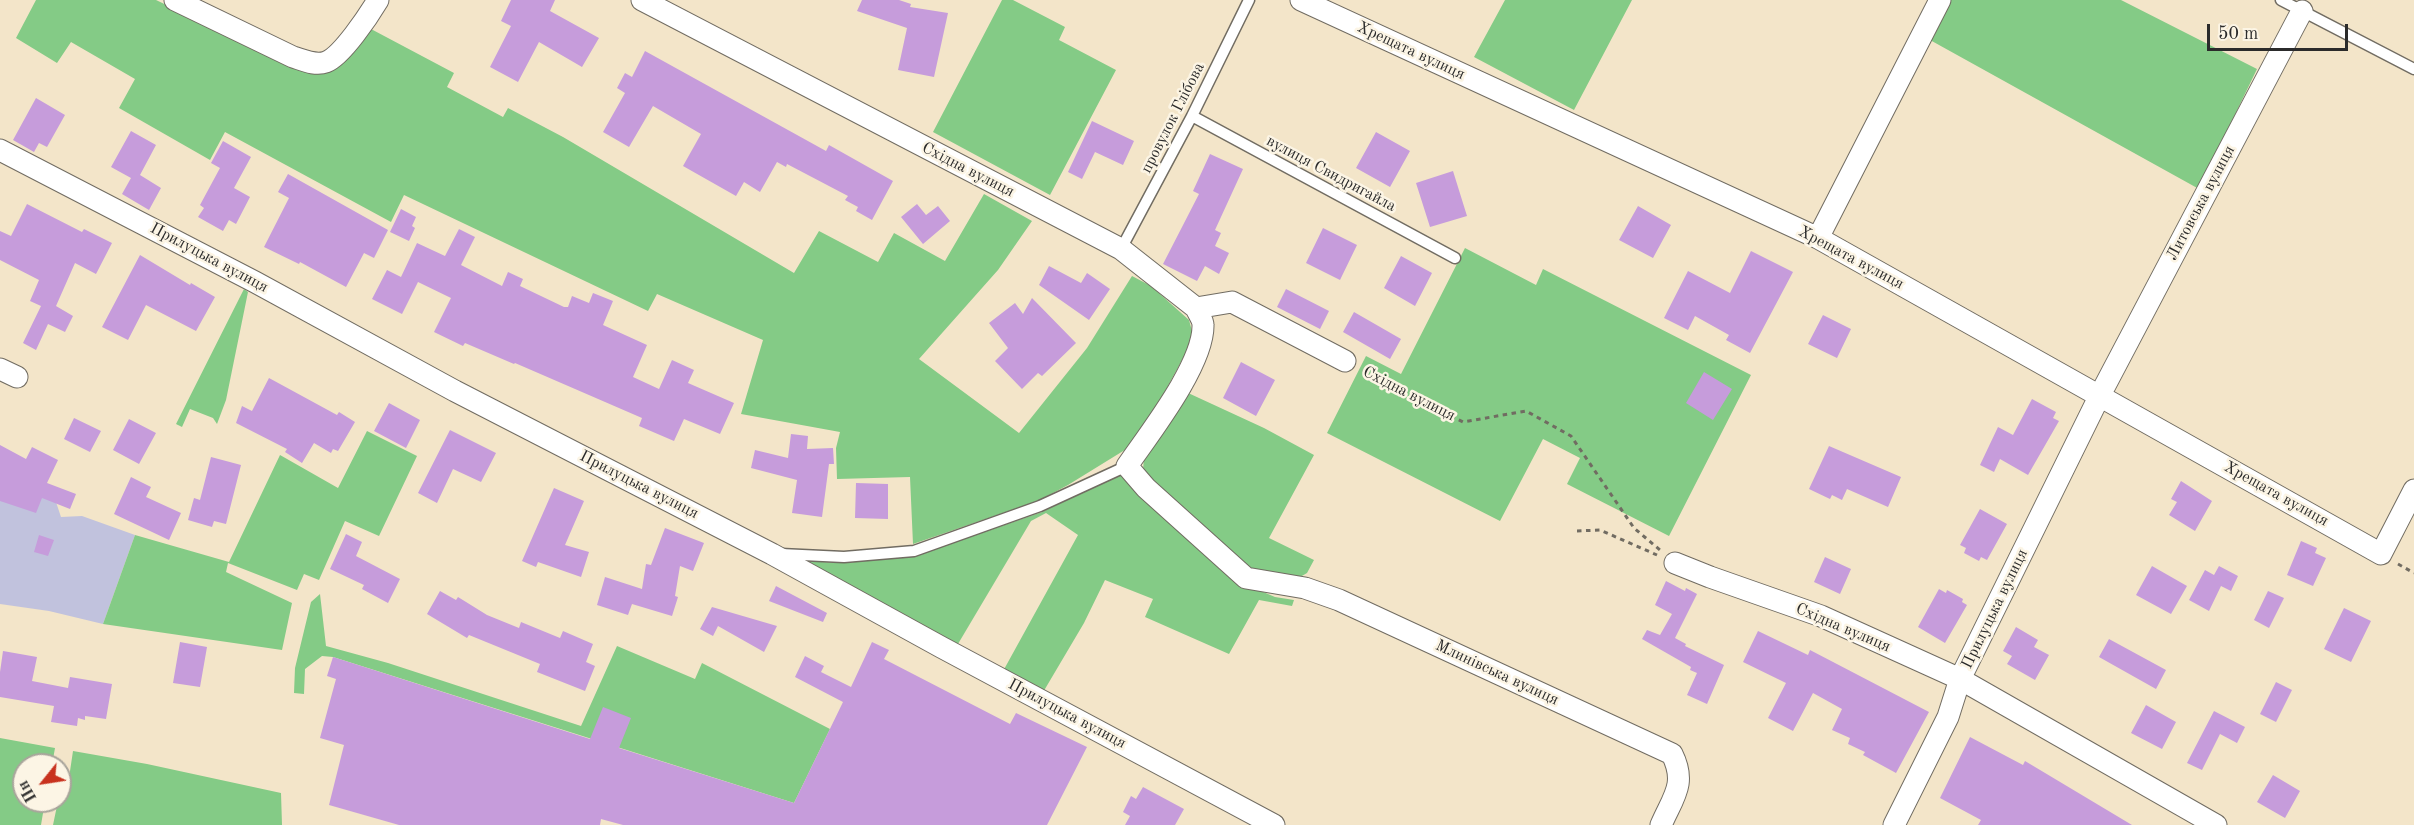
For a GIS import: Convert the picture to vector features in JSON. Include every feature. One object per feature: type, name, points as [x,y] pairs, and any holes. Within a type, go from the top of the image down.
[{"type":"street","points":[[175,0],[293,57],[312,63],[326,62],[338,52],[365,21],[378,0]]},
{"type":"street","name":"Східна вулиця","points":[[642,0],[1121,249],[1196,308],[1232,302],[1345,361]]},
{"type":"street","name":"Хрещата вулиця","points":[[1301,0],[1818,238],[2381,554],[2414,490]]},
{"type":"street","points":[[1818,238],[1940,0]]},
{"type":"street","name":"Литовська вулиця","points":[[2100,395],[2302,11]]},
{"type":"street","name":"Прилуцька вулиця","points":[[0,150],[246,278],[454,391],[772,554],[1274,825]]},
{"type":"street","points":[[1127,466],[1164,412],[1196,356],[1203,324],[1196,308]]},
{"type":"street","name":"Прилуцька вулиця","points":[[1894,825],[1948,717],[1960,680],[2100,395]]},
{"type":"street","name":"Млинівська вулиця","points":[[1127,466],[1146,488],[1245,579],[1305,588],[1339,600],[1672,754],[1678,768],[1680,783],[1660,825]]},
{"type":"street","name":"Східна вулиця","points":[[1676,563],[1821,616],[1960,680],[2216,825]]},
{"type":"lane","name":"провулок Глібова","points":[[1121,249],[1192,116],[1248,0]]},
{"type":"lane","points":[[2281,0],[2414,69]]},
{"type":"lane","name":"вулиця Свидригайла","points":[[1192,116],[1455,258]]},
{"type":"lane","points":[[772,554],[844,557],[914,551],[1040,506],[1127,466]]},
{"type":"path","name":"Східна вулиця","points":[[1345,361],[1463,423],[1526,411],[1571,436],[1634,528],[1676,563]]},
{"type":"path","points":[[1577,531],[1600,530],[1676,563]]},
{"type":"shaded area","points":[[0,472],[55,499],[61,517],[82,516],[135,535],[103,624],[49,611],[0,604]]},
{"type":"green space","points":[[36,0],[156,0],[290,64],[343,58],[371,29],[454,73],[447,87],[503,117],[508,108],[563,137],[794,273],[819,231],[878,262],[894,233],[945,261],[984,194],[1032,221],[998,270],[919,359],[1019,433],[1087,348],[1132,276],[1151,286],[1189,320],[1194,338],[1156,408],[1128,448],[1038,501],[913,544],[910,477],[837,479],[836,448],[840,432],[741,414],[763,340],[657,294],[648,311],[404,195],[391,222],[225,132],[210,160],[119,108],[135,79],[71,42],[57,63],[16,38]]},
{"type":"green space","points":[[1002,0],[1013,0],[1065,27],[1059,40],[1116,70],[1050,195],[933,132]]},
{"type":"green space","points":[[1505,0],[1632,0],[1574,110],[1474,57]]},
{"type":"green space","points":[[1949,0],[2121,0],[2257,69],[2199,189],[1930,40]]},
{"type":"green space","points":[[1465,248],[1536,285],[1543,269],[1751,375],[1669,536],[1567,484],[1580,458],[1543,439],[1500,521],[1327,433],[1366,356],[1401,374]]},
{"type":"green space","points":[[244,289],[248,292],[226,400],[217,424],[213,418],[190,409],[182,427],[176,424]]},
{"type":"green space","points":[[1186,392],[1264,428],[1314,455],[1269,538],[1314,560],[1307,573],[1295,580],[1249,573],[1143,471],[1144,456]]},
{"type":"green space","points":[[367,431],[417,456],[379,536],[345,521],[319,580],[304,574],[297,590],[228,563],[226,572],[292,603],[282,650],[103,624],[135,535],[229,562],[280,455],[338,488]]},
{"type":"green space","points":[[1120,475],[1131,481],[1242,583],[1275,597],[1294,600],[1292,606],[1259,600],[1229,654],[1145,617],[1153,599],[1105,580],[1084,623],[1042,694],[1002,673],[1078,535],[1046,513],[1031,521],[955,649],[799,561],[844,563],[915,556],[1042,512]]},
{"type":"green space","points":[[320,594],[326,646],[388,663],[581,726],[617,646],[695,679],[702,663],[830,729],[794,803],[333,657],[322,656],[305,669],[304,694],[294,693],[295,668],[311,602]]},
{"type":"green space","points":[[0,738],[55,748],[54,753],[12,753],[12,813],[43,813],[41,825],[0,825]]},
{"type":"green space","points":[[73,751],[147,764],[281,793],[282,825],[53,825],[56,813],[72,813]]},
{"type":"building","points":[[511,0],[555,0],[550,11],[599,38],[582,67],[539,42],[518,82],[490,67],[511,26],[501,21]]},
{"type":"building","points":[[862,0],[899,0],[911,4],[910,7],[948,13],[934,77],[898,70],[907,28],[857,11]]},
{"type":"building","points":[[645,51],[826,151],[829,145],[893,181],[872,220],[856,211],[858,207],[845,200],[848,196],[787,164],[786,167],[777,162],[760,192],[744,182],[736,196],[683,166],[701,134],[653,106],[629,147],[603,132],[625,93],[617,88],[625,73],[632,77]]},
{"type":"building","points":[[36,98],[65,115],[47,147],[39,143],[34,152],[13,140]]},
{"type":"building","points":[[1092,121],[1134,141],[1123,165],[1095,152],[1082,179],[1068,172]]},
{"type":"building","points":[[131,131],[156,145],[140,175],[161,188],[149,210],[122,194],[131,178],[111,167]]},
{"type":"building","points":[[1376,132],[1410,151],[1390,187],[1356,168]]},
{"type":"building","points":[[223,141],[251,157],[234,188],[250,197],[236,224],[229,220],[223,231],[198,217],[204,208],[200,205],[220,168],[211,163]]},
{"type":"building","points":[[1210,154],[1243,169],[1215,230],[1221,233],[1215,246],[1229,253],[1219,274],[1205,266],[1197,281],[1163,264],[1199,194],[1193,191]]},
{"type":"building","points":[[1453,171],[1467,216],[1430,227],[1416,183]]},
{"type":"building","points":[[288,174],[388,230],[374,258],[364,253],[346,287],[300,262],[299,264],[264,247],[289,198],[278,192]]},
{"type":"building","points":[[27,204],[82,232],[84,229],[112,243],[96,274],[75,263],[56,306],[73,316],[65,332],[48,324],[36,350],[23,343],[41,306],[30,301],[39,280],[0,260],[0,231],[11,236]]},
{"type":"building","points":[[917,204],[926,215],[938,206],[950,221],[923,244],[901,217]]},
{"type":"building","points":[[1638,206],[1671,225],[1653,258],[1619,240]]},
{"type":"building","points":[[401,209],[416,217],[412,226],[415,228],[409,241],[390,232]]},
{"type":"building","points":[[1323,228],[1357,245],[1340,280],[1306,263]]},
{"type":"building","points":[[459,229],[475,237],[461,265],[502,286],[508,272],[523,279],[520,286],[564,307],[568,307],[572,296],[589,303],[593,293],[613,301],[603,325],[647,345],[633,377],[659,389],[672,360],[694,370],[688,383],[734,403],[720,434],[684,419],[674,441],[639,426],[642,418],[515,363],[465,343],[463,346],[434,332],[451,298],[418,282],[402,314],[372,299],[387,270],[401,277],[417,243],[445,256]]},
{"type":"building","points":[[1751,251],[1793,272],[1750,353],[1726,340],[1729,335],[1695,316],[1688,330],[1664,318],[1688,271],[1730,293]]},
{"type":"building","points":[[140,255],[215,297],[196,331],[146,305],[128,340],[102,327]]},
{"type":"building","points":[[1401,256],[1432,273],[1415,306],[1384,288]]},
{"type":"building","points":[[1049,266],[1081,283],[1087,273],[1110,289],[1089,320],[1039,285]]},
{"type":"building","points":[[1286,289],[1329,311],[1320,329],[1277,307]]},
{"type":"building","points":[[1032,298],[1076,343],[1042,376],[1038,373],[1022,389],[995,361],[1008,348],[989,323],[1015,303],[1023,314]]},
{"type":"building","points":[[1354,312],[1401,339],[1390,359],[1343,332]]},
{"type":"building","points":[[1823,315],[1851,329],[1837,358],[1808,344]]},
{"type":"building","points":[[1241,362],[1275,380],[1256,416],[1223,398]]},
{"type":"building","points":[[1704,372],[1732,389],[1713,420],[1686,403]]},
{"type":"building","points":[[269,378],[337,415],[339,412],[355,422],[338,451],[333,449],[331,453],[314,443],[302,463],[285,452],[287,449],[236,423],[242,406],[252,411]]},
{"type":"building","points":[[2032,399],[2056,412],[2053,418],[2059,421],[2028,475],[2000,459],[1994,472],[1980,465],[1998,427],[2013,435]]},
{"type":"building","points":[[389,403],[420,420],[406,448],[374,431]]},
{"type":"building","points":[[74,418],[101,431],[90,452],[64,439]]},
{"type":"building","points":[[129,419],[156,433],[139,464],[113,450]]},
{"type":"building","points":[[450,430],[496,453],[481,482],[453,469],[437,503],[418,493]]},
{"type":"building","points":[[791,434],[808,436],[807,449],[833,448],[834,464],[829,464],[822,517],[792,513],[797,480],[751,468],[755,450],[788,458]]},
{"type":"building","points":[[0,445],[26,459],[32,447],[58,460],[47,483],[76,494],[70,509],[42,498],[36,513],[0,501]]},
{"type":"building","points":[[1829,446],[1901,477],[1888,507],[1847,489],[1842,500],[1832,495],[1830,499],[1809,489]]},
{"type":"building","points":[[211,457],[241,465],[226,524],[214,521],[212,527],[188,520],[194,498],[200,500]]},
{"type":"building","points":[[131,477],[151,487],[146,497],[181,513],[169,540],[114,514]]},
{"type":"building","points":[[2181,481],[2212,501],[2195,531],[2169,515],[2177,502],[2171,499]]},
{"type":"building","points":[[856,483],[888,484],[888,519],[855,518]]},
{"type":"building","points":[[554,488],[584,501],[565,545],[589,552],[581,577],[538,562],[536,567],[522,561]]},
{"type":"building","points":[[1980,509],[2007,524],[1987,560],[1981,557],[1979,561],[1964,553],[1966,548],[1960,545]]},
{"type":"building","points":[[665,528],[704,543],[693,571],[680,566],[675,596],[678,597],[672,616],[632,604],[628,615],[597,605],[605,577],[642,589],[646,564],[651,565]]},
{"type":"building","points":[[346,534],[362,542],[356,556],[400,579],[388,603],[362,589],[364,585],[330,569]]},
{"type":"building","points":[[39,535],[54,540],[48,556],[34,552]]},
{"type":"building","points":[[2301,541],[2317,548],[2315,553],[2326,558],[2313,586],[2287,575]]},
{"type":"building","points":[[1825,557],[1851,569],[1840,594],[1814,582]]},
{"type":"building","points":[[2152,566],[2187,586],[2171,614],[2136,595]]},
{"type":"building","points":[[2219,566],[2238,576],[2231,591],[2221,586],[2209,611],[2189,600],[2205,570],[2214,575]]},
{"type":"building","points":[[1666,581],[1685,591],[1686,588],[1697,594],[1675,638],[1686,644],[1685,646],[1724,665],[1707,704],[1687,695],[1697,673],[1690,670],[1691,667],[1642,639],[1647,630],[1660,635],[1672,614],[1655,605]]},
{"type":"building","points":[[776,586],[827,613],[823,622],[769,601]]},
{"type":"building","points":[[1939,589],[1946,593],[1947,590],[1963,599],[1962,602],[1967,605],[1945,643],[1918,627]]},
{"type":"building","points":[[440,591],[456,600],[458,597],[487,615],[519,628],[521,622],[560,638],[563,631],[593,644],[586,662],[595,666],[585,691],[537,672],[540,664],[469,635],[467,638],[427,614]]},
{"type":"building","points":[[2268,591],[2284,598],[2269,628],[2254,620]]},
{"type":"building","points":[[712,607],[777,626],[764,652],[718,626],[713,636],[700,629]]},
{"type":"building","points":[[2344,608],[2371,621],[2351,662],[2324,649]]},
{"type":"building","points":[[2016,627],[2038,640],[2034,647],[2049,655],[2035,680],[2007,664],[2012,656],[2003,651]]},
{"type":"building","points":[[1758,631],[1808,655],[1810,650],[1929,712],[1896,773],[1863,755],[1865,752],[1848,744],[1850,738],[1832,730],[1842,709],[1813,693],[1793,731],[1768,718],[1786,683],[1743,662]]},
{"type":"building","points":[[2109,639],[2166,670],[2156,689],[2099,657]]},
{"type":"building","points":[[180,642],[207,647],[200,687],[173,683]]},
{"type":"building","points":[[872,642],[889,650],[884,659],[1010,724],[1016,713],[1087,747],[1047,825],[623,825],[601,819],[600,825],[399,825],[329,805],[344,745],[320,738],[336,679],[327,676],[333,657],[590,739],[603,707],[631,718],[619,748],[794,803],[843,702],[795,677],[805,656],[824,666],[821,672],[851,687]]},
{"type":"building","points":[[3,651],[37,657],[32,681],[68,688],[70,677],[112,684],[106,719],[85,716],[85,720],[78,718],[77,726],[51,722],[54,706],[0,697]]},
{"type":"building","points":[[2276,682],[2292,690],[2276,722],[2260,714]]},
{"type":"building","points":[[2146,705],[2176,722],[2162,749],[2131,733]]},
{"type":"building","points":[[2214,711],[2245,727],[2237,743],[2220,734],[2202,770],[2187,763]]},
{"type":"building","points":[[1970,737],[2023,765],[2025,761],[2132,825],[1978,825],[1981,820],[1940,798]]},
{"type":"building","points":[[2273,775],[2300,791],[2285,818],[2257,802]]},
{"type":"building","points":[[1143,787],[1184,809],[1175,825],[1125,825],[1130,816],[1123,812],[1131,796],[1136,799]]}]
